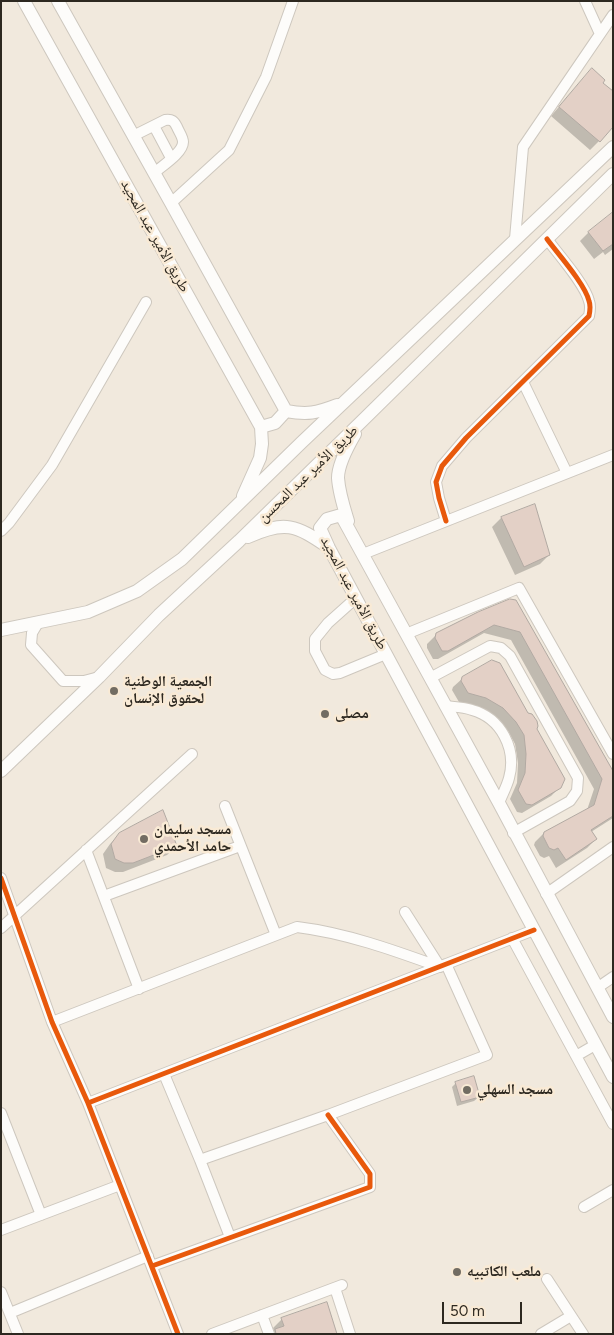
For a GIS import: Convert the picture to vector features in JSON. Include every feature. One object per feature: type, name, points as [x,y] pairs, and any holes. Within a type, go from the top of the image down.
[{"type":"main road","name":"طريق الأمير عبد المجيد","points":[[24,1],[261,428]]},
{"type":"main road","name":"طريق الأمير عبد المجيد","points":[[58,1],[286,411]]},
{"type":"main road","name":"طريق الأمير عبد المحسن","points":[[1,630],[88,612],[137,590],[182,559],[613,146]]},
{"type":"main road","name":"طريق الأمير عبد المحسن","points":[[1,771],[159,615],[239,541],[361,422],[613,174]]},
{"type":"main road","points":[[240,503],[260,458],[262,444],[261,428],[275,423],[286,411],[298,414],[315,413],[342,404]]},
{"type":"main road","points":[[352,536],[338,477],[343,456],[361,422]]},
{"type":"main road","name":"طريق الأمير عبد المجيد","points":[[613,1017],[513,833],[499,803],[341,515],[327,518],[320,528],[329,548],[613,1077]]},
{"type":"main road","points":[[239,541],[265,529],[281,526],[298,529],[313,536],[329,548]]},
{"type":"street","points":[[171,203],[229,150],[266,77],[294,1]]},
{"type":"street","points":[[585,1],[600,34]]},
{"type":"street","points":[[515,239],[523,146],[613,15]]},
{"type":"street","points":[[133,136],[168,119],[174,122],[183,139],[183,144],[181,149],[154,173]]},
{"type":"street","points":[[154,126],[172,158]]},
{"type":"street","points":[[446,521],[438,498],[436,482],[442,466],[466,438],[589,316],[591,310],[584,288],[547,239]]},
{"type":"street","points":[[1,531],[10,523],[52,465],[146,302]]},
{"type":"street","points":[[522,382],[567,473]]},
{"type":"street","points":[[363,554],[613,455]]},
{"type":"street","points":[[406,634],[519,588],[613,754]]},
{"type":"street","points":[[356,598],[315,639],[315,651],[325,670],[333,674],[340,673],[386,654]]},
{"type":"street","points":[[38,623],[32,633],[31,645],[63,681],[84,681],[99,676]]},
{"type":"street","points":[[430,678],[490,646],[501,648],[510,656],[578,778],[577,791],[570,801],[513,833]]},
{"type":"street","points":[[445,706],[472,710],[486,716],[497,724],[506,738],[512,758],[509,778],[499,803]]},
{"type":"street","points":[[1,928],[192,754]]},
{"type":"street","points":[[224,806],[276,935]]},
{"type":"street","points":[[104,896],[240,846]]},
{"type":"street","points":[[546,894],[613,847]]},
{"type":"street","points":[[86,850],[138,989]]},
{"type":"street","points":[[1,878],[52,1022],[88,1103],[178,1334]]},
{"type":"street","points":[[1,889],[14,915]]},
{"type":"street","points":[[200,1160],[328,1115],[487,1055],[443,965],[405,912]]},
{"type":"street","points":[[52,1022],[297,927],[316,929],[374,944],[443,965]]},
{"type":"street","points":[[88,1103],[534,930]]},
{"type":"street","points":[[512,938],[613,1124]]},
{"type":"street","points":[[597,988],[613,977]]},
{"type":"street","points":[[576,1056],[595,1044]]},
{"type":"street","points":[[164,1074],[230,1237]]},
{"type":"street","points":[[1,1113],[5,1132],[41,1214]]},
{"type":"street","points":[[10,1314],[150,1261],[230,1237],[370,1187],[370,1174],[328,1115]]},
{"type":"street","points":[[1,1230],[120,1185]]},
{"type":"street","points":[[584,1207],[613,1190]]},
{"type":"street","points":[[547,1279],[583,1334]]},
{"type":"street","points":[[212,1334],[339,1286],[350,1334]]},
{"type":"street","points":[[1,1292],[18,1334]]},
{"type":"street","points":[[262,1315],[269,1334]]},
{"type":"street","points":[[541,1334],[571,1316]]},
{"type":"building","points":[[592,68],[605,80],[603,83],[613,91],[613,127],[600,142],[559,107]]},
{"type":"building","points":[[613,212],[613,244],[603,251],[588,232]]},
{"type":"building","points":[[535,504],[550,555],[524,567],[501,517]]},
{"type":"building","points":[[510,599],[516,600],[613,771],[613,816],[591,830],[597,839],[566,860],[558,848],[554,850],[549,848],[543,836],[544,832],[594,805],[602,779],[520,632],[494,625],[448,651],[442,651],[435,638],[436,633],[478,612]]},
{"type":"building","points":[[492,660],[500,663],[528,713],[532,714],[537,721],[537,729],[565,779],[561,788],[532,805],[526,804],[518,790],[525,773],[524,735],[516,722],[503,708],[486,698],[468,693],[461,681],[462,677]]},
{"type":"building","name":"مسجد سليمان حامد الأحمدي","points":[[163,810],[177,846],[133,863],[124,863],[115,859],[111,844],[119,833]]},
{"type":"building","name":"مسجد السهلي","points":[[474,1076],[480,1097],[461,1102],[455,1082]]},
{"type":"building","points":[[327,1302],[337,1334],[276,1334],[275,1329],[284,1326],[281,1318]]},
{"type":"cycle path","points":[[446,521],[436,482],[442,466],[466,438],[589,316],[590,303],[582,286],[547,239]]},
{"type":"cycle path","points":[[1,878],[52,1022],[88,1103],[178,1334]]},
{"type":"cycle path","points":[[88,1103],[534,930]]},
{"type":"cycle path","points":[[152,1266],[370,1187],[370,1174],[328,1115]]},
{"type":"place","name":"الجمعية الوطنية لحقوق الإنسان","points":[[114,691]]},
{"type":"place","name":"مصلى","points":[[325,714]]},
{"type":"place","name":"مسجد سليمان حامد الأحمدي","points":[[144,839]]},
{"type":"place","name":"مسجد السهلي","points":[[467,1090]]},
{"type":"place","name":"ملعب الكاتبيه","points":[[457,1272]]}]
